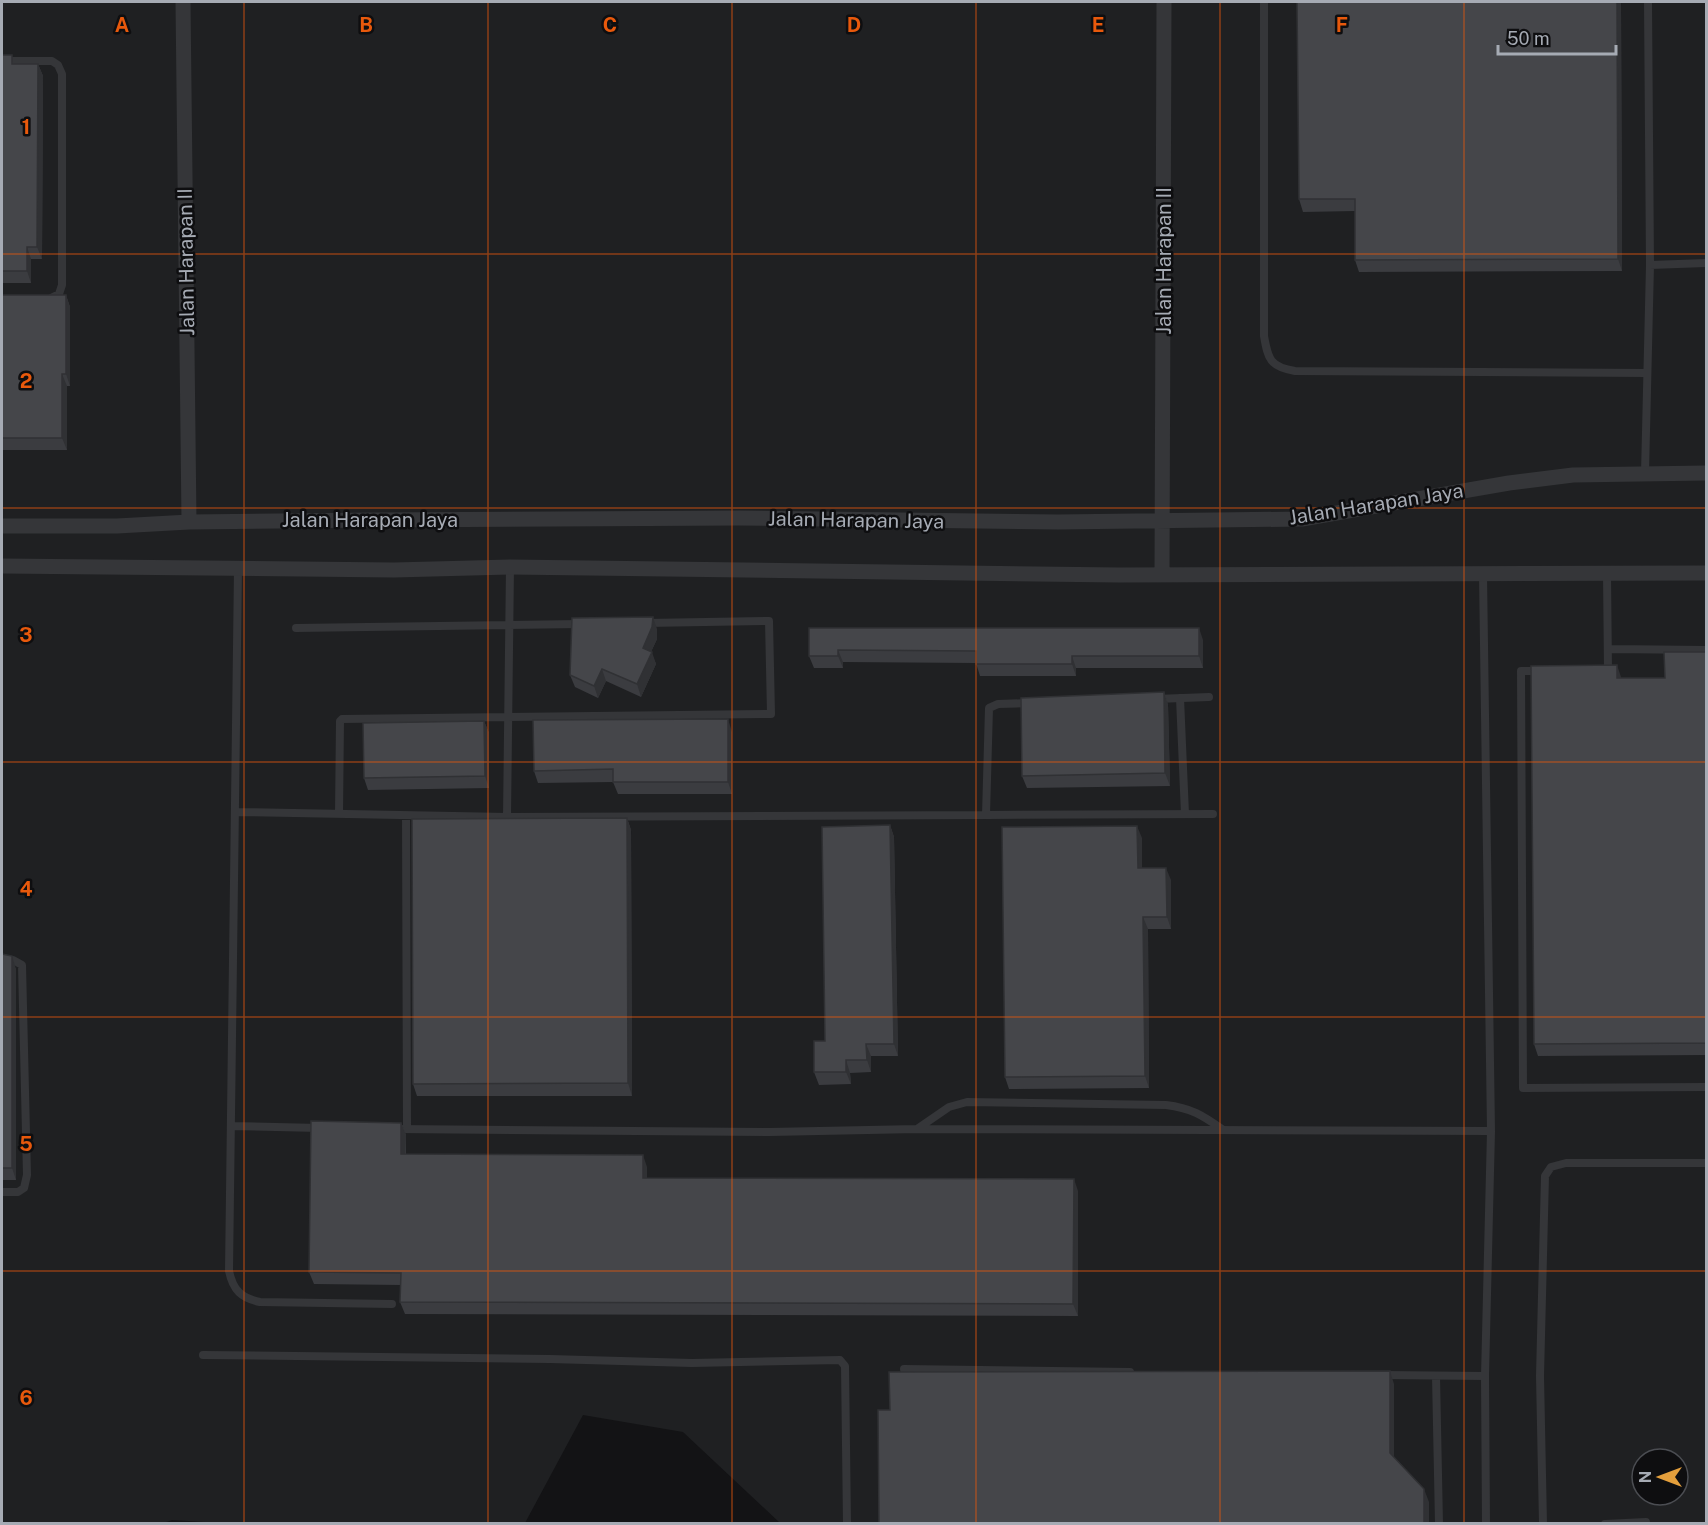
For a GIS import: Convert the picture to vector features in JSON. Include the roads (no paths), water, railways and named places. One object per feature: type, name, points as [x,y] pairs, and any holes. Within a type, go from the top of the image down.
[{"type":"street","name":"Jalan Harapan II","points":[[183,2],[189,522]]},
{"type":"street","name":"Jalan Harapan II","points":[[1162,574],[1164,2]]},
{"type":"street","name":"Jalan Harapan Jaya","points":[[2,526],[117,526],[189,522],[727,518],[1163,521],[1302,519],[1509,483],[1573,475],[1707,473]]},
{"type":"street","points":[[2,566],[394,570],[510,567],[1119,575],[1707,573]]},
{"type":"lane","points":[[1264,2],[1264,336],[1269,358],[1280,368],[1307,371],[1647,373]]},
{"type":"lane","points":[[1645,473],[1650,265],[1648,2]]},
{"type":"lane","points":[[2,61],[52,61],[58,65],[62,74],[62,285],[59,294],[49,299],[37,299]]},
{"type":"lane","points":[[1650,265],[1707,263]]},
{"type":"lane","points":[[507,817],[510,567]]},
{"type":"lane","points":[[238,568],[229,1271],[238,1293],[247,1300],[392,1304]]},
{"type":"lane","points":[[1597,670],[1608,670],[1607,574]]},
{"type":"lane","points":[[1483,575],[1491,1131],[1485,1376],[1486,1524]]},
{"type":"lane","points":[[339,814],[341,719],[771,714],[769,621],[639,623]]},
{"type":"lane","points":[[296,628],[591,624]]},
{"type":"lane","points":[[1609,649],[1707,650]]},
{"type":"lane","points":[[1554,671],[1521,671],[1523,1088],[1707,1087]]},
{"type":"lane","points":[[1146,699],[1209,697]]},
{"type":"lane","points":[[1180,698],[1185,814]]},
{"type":"lane","points":[[986,815],[989,708],[998,704],[1043,702]]},
{"type":"lane","points":[[236,812],[507,817],[1213,814]]},
{"type":"lane","points":[[406,816],[407,1129]]},
{"type":"lane","points":[[2,960],[18,962],[22,965],[24,976],[27,1175],[24,1188],[18,1192],[2,1192]]},
{"type":"lane","points":[[917,1129],[949,1107],[967,1102],[1166,1105],[1184,1107],[1199,1113],[1222,1130]]},
{"type":"lane","points":[[231,1126],[325,1128]]},
{"type":"lane","points":[[383,1129],[770,1132],[917,1129],[1491,1131]]},
{"type":"lane","points":[[1543,1524],[1540,1376],[1545,1176],[1551,1167],[1566,1163],[1707,1163]]},
{"type":"lane","points":[[203,1355],[692,1363],[840,1360],[845,1366],[847,1524]]},
{"type":"lane","points":[[904,1369],[1141,1372]]},
{"type":"lane","points":[[1377,1375],[1485,1376]]},
{"type":"lane","points":[[1436,1376],[1438,1524]]},
{"type":"lane","points":[[1605,1524],[1646,1522]]}]
